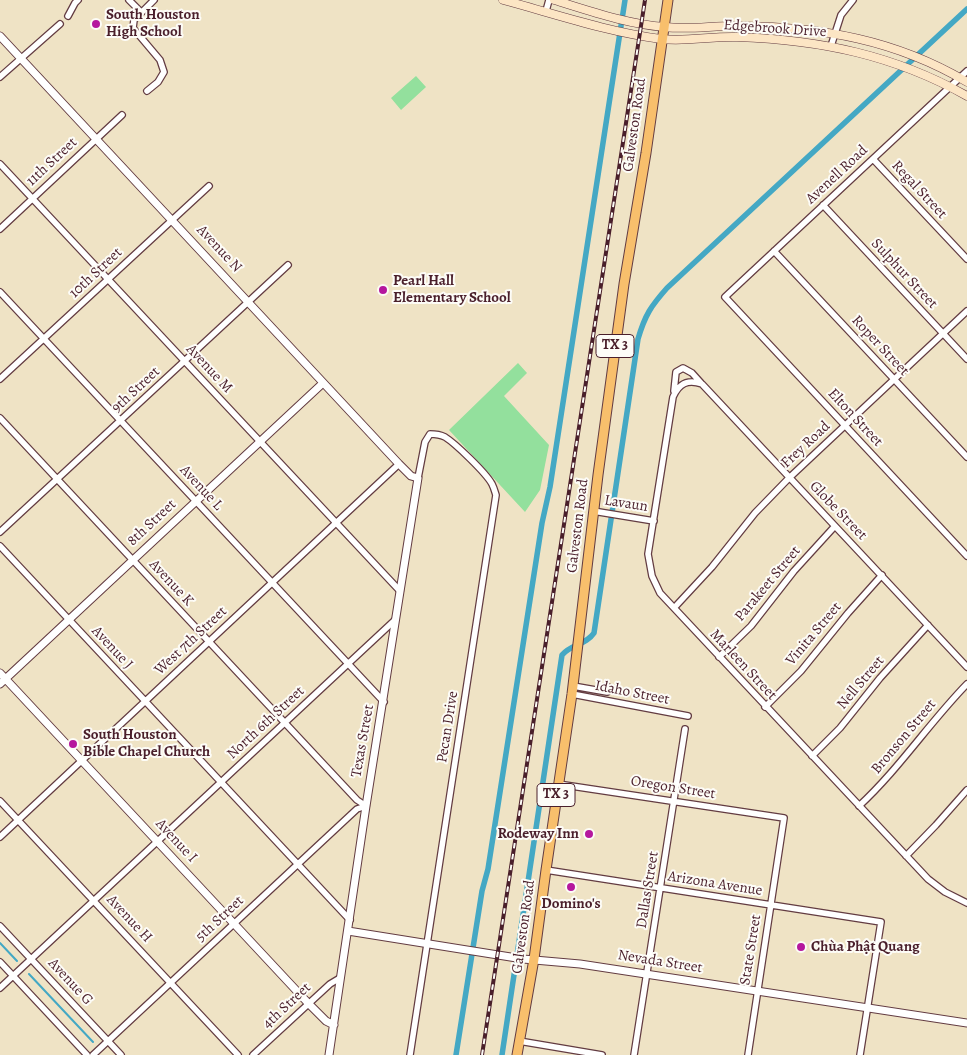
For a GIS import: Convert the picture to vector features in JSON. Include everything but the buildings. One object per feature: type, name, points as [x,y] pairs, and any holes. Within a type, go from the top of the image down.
[{"type":"main road","name":"Edgebrook Drive","points":[[503,0],[617,31],[661,39],[680,40],[736,37],[831,46],[891,62],[916,71],[967,96]]},
{"type":"main road","name":"Edgebrook Drive","points":[[554,0],[617,18],[663,27],[755,26],[834,33],[900,51],[924,60],[964,80]]},
{"type":"main road","name":"Galveston Road","points":[[517,1055],[534,959],[572,690],[593,511],[621,303],[646,153],[668,0]]},
{"type":"main road","points":[[754,39],[755,26]]},
{"type":"street","points":[[68,16],[78,0]]},
{"type":"street","points":[[129,0],[141,12]]},
{"type":"street","points":[[147,91],[158,82],[164,72],[160,60],[133,28],[134,20],[154,0]]},
{"type":"street","points":[[546,11],[549,0]]},
{"type":"street","points":[[831,46],[840,15],[853,0]]},
{"type":"street","points":[[0,78],[60,24]]},
{"type":"street","name":"Avenue N","points":[[0,36],[399,464],[411,476],[418,478]]},
{"type":"street","name":"Avenell Road","points":[[725,297],[950,87],[964,80],[967,71]]},
{"type":"street","name":"11th Street","points":[[0,228],[122,115]]},
{"type":"street","name":"Regal Street","points":[[873,159],[967,259]]},
{"type":"street","name":"Avenue M","points":[[0,164],[400,590]]},
{"type":"street","name":"10th Street","points":[[0,379],[208,186]]},
{"type":"street","name":"Sulphur Street","points":[[823,206],[967,359]]},
{"type":"street","name":"Roper Street","points":[[774,251],[967,458]]},
{"type":"street","name":"9th Street","points":[[0,532],[288,265]]},
{"type":"street","name":"Avenue L","points":[[0,292],[384,702]]},
{"type":"street","name":"Elton Street","points":[[725,297],[967,556]]},
{"type":"street","name":"Frey Road","points":[[674,608],[712,567],[755,513],[789,478],[967,311]]},
{"type":"street","name":"Globe Street","points":[[673,397],[676,372],[683,368],[692,373],[967,667]]},
{"type":"street","points":[[673,397],[677,388],[686,383],[695,382],[702,384]]},
{"type":"street","name":"8th Street","points":[[2,679],[69,620],[323,383]]},
{"type":"street","name":"Marleen Street","points":[[673,397],[648,554],[652,576],[660,593],[928,879],[945,892],[965,902]]},
{"type":"street","name":"Avenue K","points":[[0,418],[357,800],[366,806]]},
{"type":"street","name":"Texas Street","points":[[329,1055],[418,478],[425,442],[430,434]]},
{"type":"street","name":"Pecan Drive","points":[[410,1055],[496,496],[492,483],[454,444],[444,437],[430,434]]},
{"type":"street","name":"West 7th Street","points":[[0,837],[399,464]]},
{"type":"street","name":"Lavaun","points":[[593,511],[654,521]]},
{"type":"street","name":"Parakeet Street","points":[[720,657],[751,626],[794,571],[835,526]]},
{"type":"street","name":"Avenue J","points":[[0,546],[350,920]]},
{"type":"street","name":"Vinita Street","points":[[765,707],[801,671],[882,575]]},
{"type":"street","name":"North 6th Street","points":[[0,988],[396,620]]},
{"type":"street","name":"Nell Street","points":[[812,756],[840,728],[880,678],[928,625]]},
{"type":"street","name":"Avenue I","points":[[2,679],[82,761],[308,1003],[326,1021],[334,1025]]},
{"type":"street","name":"Bronson Street","points":[[859,806],[898,766],[943,709],[967,684]]},
{"type":"street","points":[[572,690],[607,692],[608,687]]},
{"type":"street","name":"Idaho Street","points":[[572,690],[688,716]]},
{"type":"street","name":"Dallas Street","points":[[634,1055],[685,730]]},
{"type":"street","name":"Oregon Street","points":[[558,784],[784,818]]},
{"type":"street","points":[[906,856],[967,790]]},
{"type":"street","name":"Avenue H","points":[[0,801],[238,1055]]},
{"type":"street","name":"5th Street","points":[[93,1055],[357,809],[366,806]]},
{"type":"street","name":"State Street","points":[[748,1055],[784,818]]},
{"type":"street","name":"Arizona Avenue","points":[[546,870],[881,922],[867,1007]]},
{"type":"street","points":[[965,902],[967,895]]},
{"type":"street","name":"Avenue G","points":[[0,926],[121,1055]]},
{"type":"street","name":"Nevada Street","points":[[348,931],[523,959],[565,962],[967,1023]]},
{"type":"street","points":[[0,962],[87,1055]]},
{"type":"street","name":"4th Street","points":[[253,1055],[308,1003],[340,978]]},
{"type":"street","points":[[860,1055],[867,1007]]},
{"type":"street","points":[[519,1042],[602,1055]]},
{"type":"green space","points":[[416,76],[426,87],[401,110],[391,98]]},
{"type":"green space","points":[[518,363],[527,373],[504,396],[549,445],[540,490],[525,512],[449,430]]},
{"type":"waterway","points":[[456,1055],[482,891],[488,869],[542,523],[550,487],[625,0]]},
{"type":"waterway","points":[[502,1055],[562,655],[587,640],[594,633],[638,339],[643,323],[667,288],[967,9]]},
{"type":"waterway","points":[[0,943],[17,961]]},
{"type":"waterway","points":[[29,974],[93,1042]]},
{"type":"railway","points":[[482,1055],[645,0]]},
{"type":"place","name":"South Houston High School","points":[[96,24]]},
{"type":"place","name":"Pearl Hall Elementary School","points":[[383,290]]},
{"type":"place","name":"South Houston Bible Chapel Church","points":[[73,744]]},
{"type":"place","name":"Rodeway Inn","points":[[589,834]]},
{"type":"place","name":"Domino's","points":[[571,887]]},
{"type":"place","name":"Chùa Phật Quang","points":[[801,947]]}]
